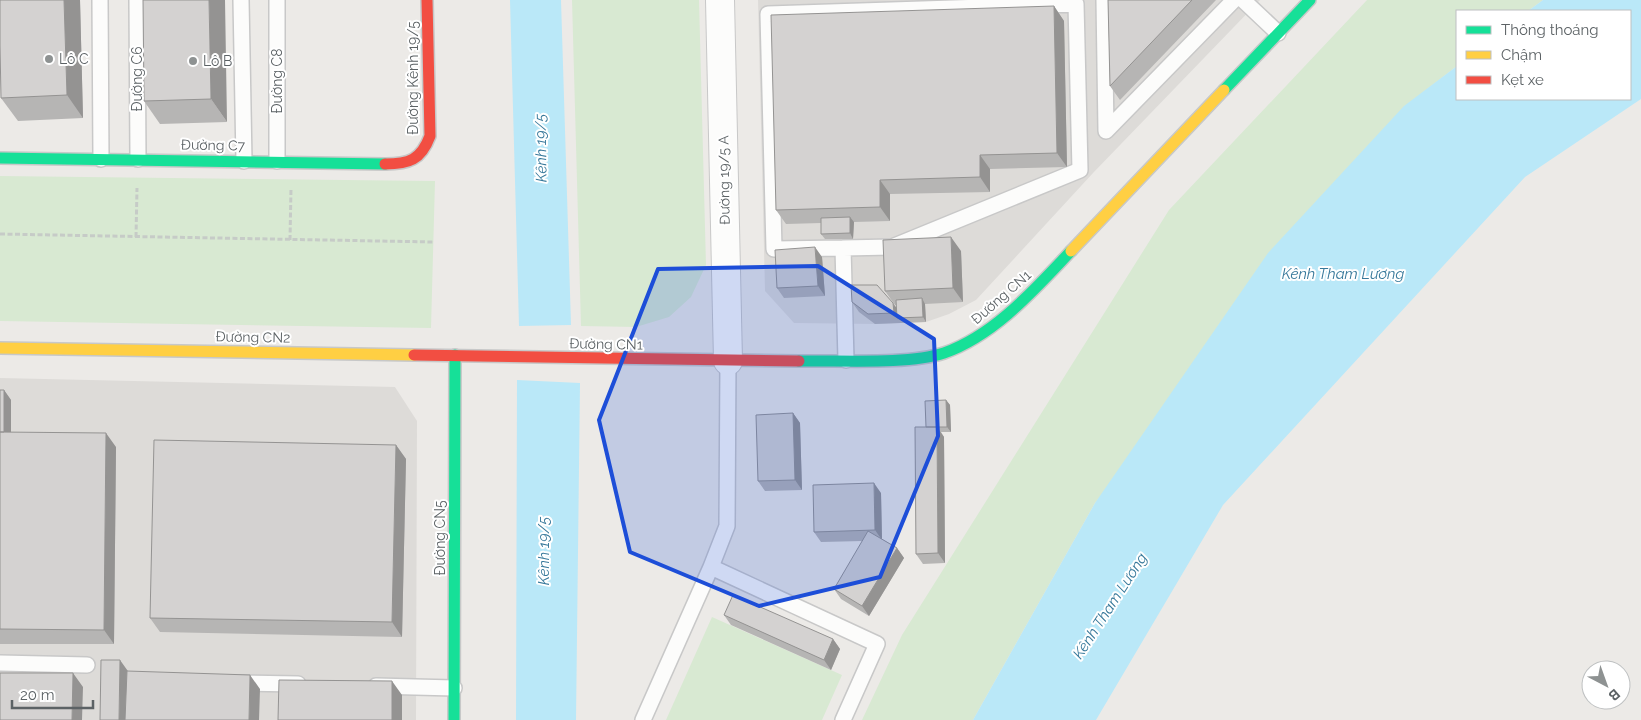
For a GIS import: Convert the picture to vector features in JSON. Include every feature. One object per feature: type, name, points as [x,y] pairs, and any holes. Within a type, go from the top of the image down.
[{"type":"street","name":"Đường Kênh 19/5","points":[[422,153],[430,136],[428,0]]},
{"type":"street","name":"Đường 19/5 A","points":[[720,0],[728,361]]},
{"type":"street","name":"Đường CN1","points":[[506,357],[728,361],[846,360],[900,359],[942,353],[975,338],[992,326],[1043,280],[1310,0]]},
{"type":"street","name":"Đường C7","points":[[0,158],[403,164],[413,161],[422,153]]},
{"type":"street","name":"Đường CN2","points":[[0,348],[506,357]]},
{"type":"street","name":"Đường CN5","points":[[454,720],[456,355]]},
{"type":"lane","points":[[100,0],[101,159]]},
{"type":"lane","name":"Đường C6","points":[[137,0],[138,159]]},
{"type":"lane","points":[[241,0],[244,161]]},
{"type":"lane","name":"Đường C8","points":[[276,0],[277,162]]},
{"type":"lane","points":[[1104,0],[1106,131],[1234,0]]},
{"type":"lane","points":[[1243,0],[1278,34]]},
{"type":"lane","points":[[1076,4],[1080,170],[892,247],[843,248],[774,249],[768,14],[1076,4]]},
{"type":"lane","points":[[843,248],[846,360]]},
{"type":"lane","points":[[643,720],[728,526],[728,361]]},
{"type":"lane","points":[[711,567],[877,644],[843,720]]},
{"type":"lane","points":[[0,663],[87,665]]},
{"type":"lane","points":[[225,683],[315,685]]},
{"type":"lane","points":[[284,702],[285,684]]},
{"type":"lane","points":[[364,686],[454,688]]},
{"type":"path","points":[[136,237],[137,186]]},
{"type":"path","points":[[290,240],[291,188]]},
{"type":"path","points":[[0,234],[433,242]]},
{"type":"highlighted area","points":[[818,266],[934,339],[938,436],[880,577],[759,606],[630,552],[599,420],[658,269]]},
{"type":"shaded area","points":[[758,0],[1260,0],[1093,173],[976,300],[949,314],[926,322],[875,324],[794,323],[765,291]]},
{"type":"shaded area","points":[[0,378],[395,387],[417,421],[416,720],[0,720]]},
{"type":"green space","points":[[572,0],[699,0],[706,265],[691,297],[669,317],[636,327],[581,326]]},
{"type":"green space","points":[[1367,0],[1543,0],[1529,10],[1456,10],[1456,67],[1404,107],[1095,503],[973,720],[862,720],[902,635],[1169,210]]},
{"type":"green space","points":[[0,176],[435,181],[431,328],[0,321]]},
{"type":"green space","points":[[712,617],[842,675],[822,720],[666,720]]},
{"type":"water","name":"Kênh 19/5","points":[[510,0],[561,0],[571,325],[519,326]]},
{"type":"water","name":"Kênh Tham Lương","points":[[1543,0],[1641,0],[1641,99],[1525,177],[1223,505],[1096,720],[973,720],[1095,503],[1268,253],[1404,106],[1456,67],[1456,100],[1631,100],[1631,10],[1529,10]]},
{"type":"water","name":"Kênh 19/5","points":[[517,380],[580,383],[576,720],[516,720]]},
{"type":"building","name":"Lô C","points":[[0,0],[64,0],[67,95],[1,98]]},
{"type":"building","name":"Lô B","points":[[143,0],[209,0],[211,99],[144,101]]},
{"type":"building","points":[[1108,0],[1192,0],[1110,86]]},
{"type":"building","points":[[1054,6],[1057,153],[980,155],[980,177],[880,180],[880,207],[776,210],[771,15]]},
{"type":"building","points":[[850,217],[850,233],[821,234],[821,218]]},
{"type":"building","points":[[951,237],[953,288],[885,291],[883,240]]},
{"type":"building","points":[[815,247],[818,286],[777,288],[775,250]]},
{"type":"building","points":[[851,285],[877,285],[893,303],[894,313],[868,314],[852,302]]},
{"type":"building","points":[[922,298],[923,317],[897,318],[896,300]]},
{"type":"building","points":[[0,390],[4,390],[4,432],[0,432]]},
{"type":"building","points":[[946,400],[947,427],[926,427],[925,401]]},
{"type":"building","points":[[793,413],[795,480],[758,481],[756,415]]},
{"type":"building","points":[[915,427],[937,427],[938,553],[916,554]]},
{"type":"building","points":[[0,432],[106,433],[104,630],[0,629]]},
{"type":"building","points":[[154,440],[396,445],[392,622],[150,618]]},
{"type":"building","points":[[874,483],[875,530],[814,532],[813,485]]},
{"type":"building","points":[[868,531],[897,548],[862,606],[834,589]]},
{"type":"building","points":[[733,595],[833,639],[824,660],[724,615]]},
{"type":"building","points":[[101,660],[120,660],[119,720],[100,720]]},
{"type":"building","points":[[127,671],[250,675],[249,720],[125,720]]},
{"type":"building","points":[[0,673],[73,673],[72,720],[0,720]]},
{"type":"building","points":[[279,680],[392,681],[392,720],[278,720]]},
{"type":"traffic: fast","points":[[1224,90],[1310,0]]},
{"type":"traffic: fast","points":[[0,158],[385,164]]},
{"type":"traffic: fast","points":[[799,361],[893,361],[929,357],[944,353],[963,345],[997,323],[1013,310],[1071,251]]},
{"type":"traffic: fast","points":[[454,720],[455,355]]},
{"type":"traffic: slow","points":[[1071,251],[1224,90]]},
{"type":"traffic: slow","points":[[0,348],[414,355]]},
{"type":"traffic: jam","points":[[385,164],[401,163],[413,159],[423,150],[430,136],[427,0]]},
{"type":"traffic: jam","points":[[414,355],[799,361]]},
{"type":"place","name":"Lô C","points":[[49,59]]},
{"type":"place","name":"Lô B","points":[[193,61]]}]
